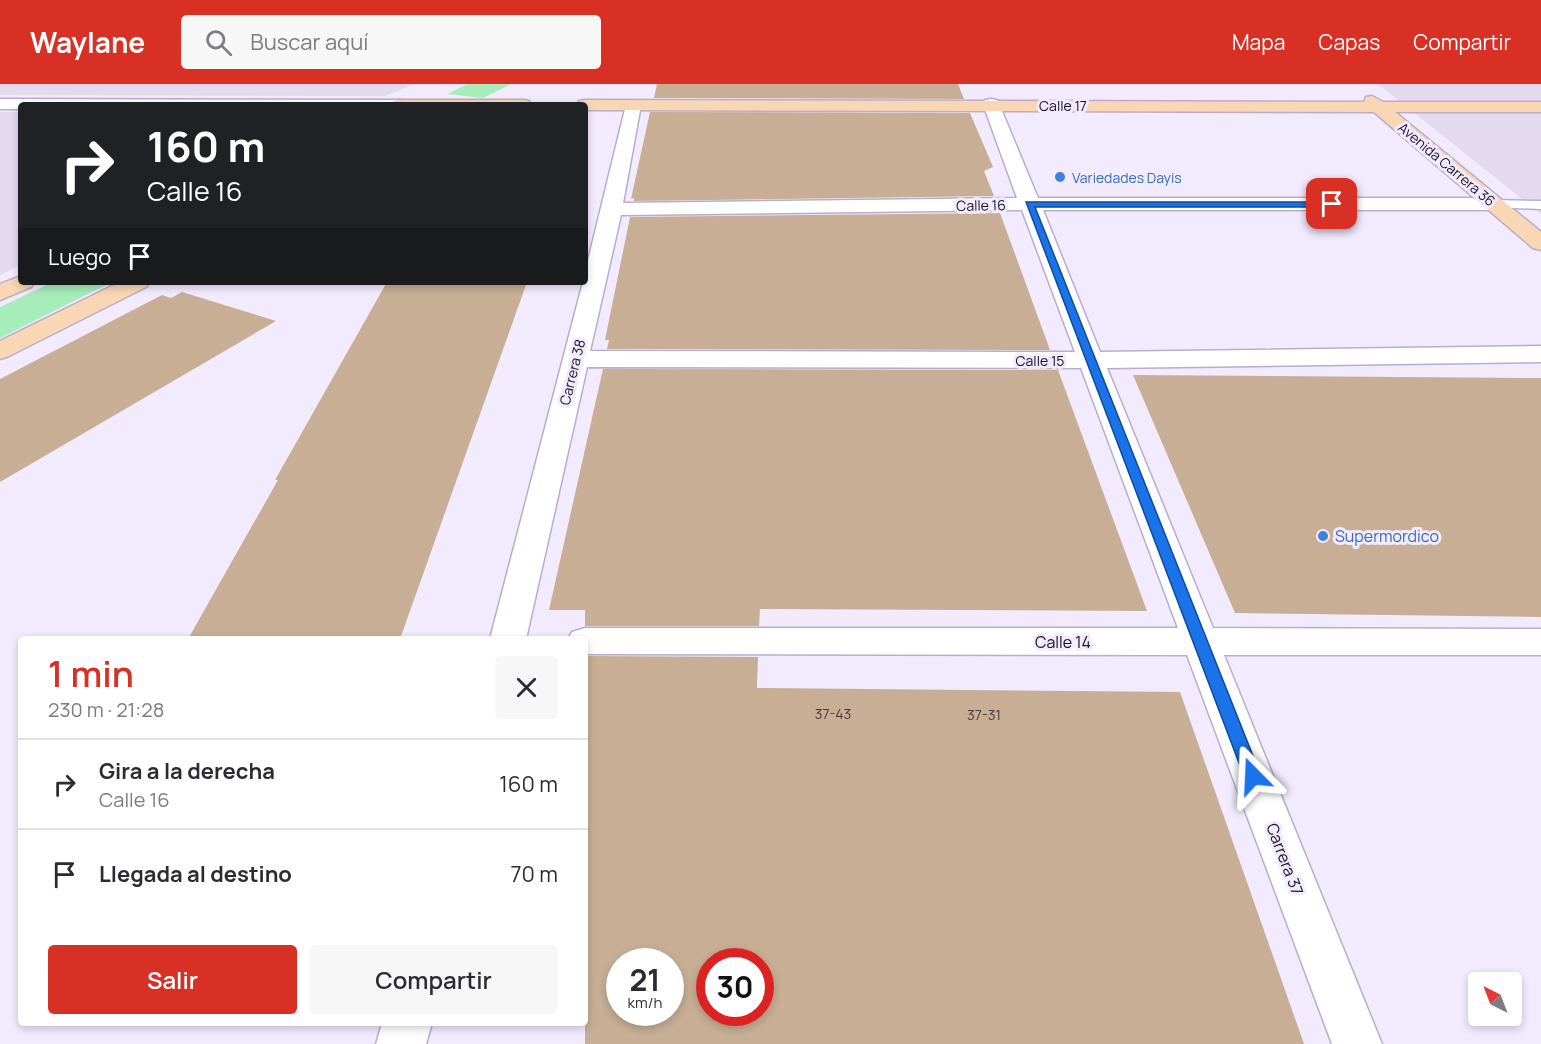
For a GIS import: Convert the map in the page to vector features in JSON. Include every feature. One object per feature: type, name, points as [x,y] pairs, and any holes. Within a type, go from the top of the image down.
[{"type":"street","points":[[405,102],[435,88]]},
{"type":"street","points":[[90,102],[107,91]]},
{"type":"street","name":"Avenida Carrera 36","points":[[1361,92],[1541,243]]},
{"type":"street","points":[[502,102],[522,97]]},
{"type":"street","points":[[0,104],[18,104]]},
{"type":"street","name":"Calle 17","points":[[588,105],[991,104],[1541,107]]},
{"type":"street","name":"Carrera 37","points":[[991,104],[1357,1044]]},
{"type":"street","name":"Carrera 38","points":[[509,636],[612,209],[633,105]]},
{"type":"street","name":"Calle 16","points":[[612,209],[1029,204],[1494,204]]},
{"type":"street","points":[[0,293],[18,284]]},
{"type":"street","points":[[0,351],[132,285]]},
{"type":"street","name":"Calle 15","points":[[575,359],[1090,360],[1541,354]]},
{"type":"street","name":"Calle 14","points":[[588,641],[1541,642]]},
{"type":"street","points":[[401,1044],[406,1026]]},
{"type":"lane","points":[[1494,204],[1541,205]]},
{"type":"shaded area","points":[[0,84],[414,84],[385,96],[0,95]]},
{"type":"shaded area","points":[[1378,84],[1541,84],[1541,214]]},
{"type":"shaded area","points":[[0,112],[18,112],[18,266],[0,275]]},
{"type":"green space","points":[[468,84],[511,84],[483,98],[447,94]]},
{"type":"green space","points":[[47,285],[106,285],[0,338],[0,307]]},
{"type":"building","points":[[657,84],[958,84],[964,99],[654,98]]},
{"type":"building","points":[[650,112],[970,113],[993,167],[984,171],[994,196],[634,201],[634,198],[631,199]]},
{"type":"building","points":[[1000,213],[1050,350],[607,349],[609,340],[605,340],[630,217]]},
{"type":"building","points":[[385,285],[526,285],[401,636],[190,636],[278,480],[275,480]]},
{"type":"building","points":[[182,292],[276,321],[0,482],[0,379],[162,295],[171,298]]},
{"type":"building","points":[[603,369],[1058,370],[1147,611],[760,609],[759,626],[585,626],[585,610],[549,610]]},
{"type":"building","name":"Supermordico","points":[[1133,375],[1541,378],[1541,617],[1235,613]]},
{"type":"building","points":[[588,656],[758,657],[757,688],[1180,692],[1304,1044],[585,1044],[585,1026],[588,1026]]},
{"type":"place","name":"Variedades Dayis","points":[[1060,177]]},
{"type":"place","name":"Supermordico","points":[[1323,536]]},
{"type":"route","points":[[1253,776],[1029,204],[1332,204]]}]
